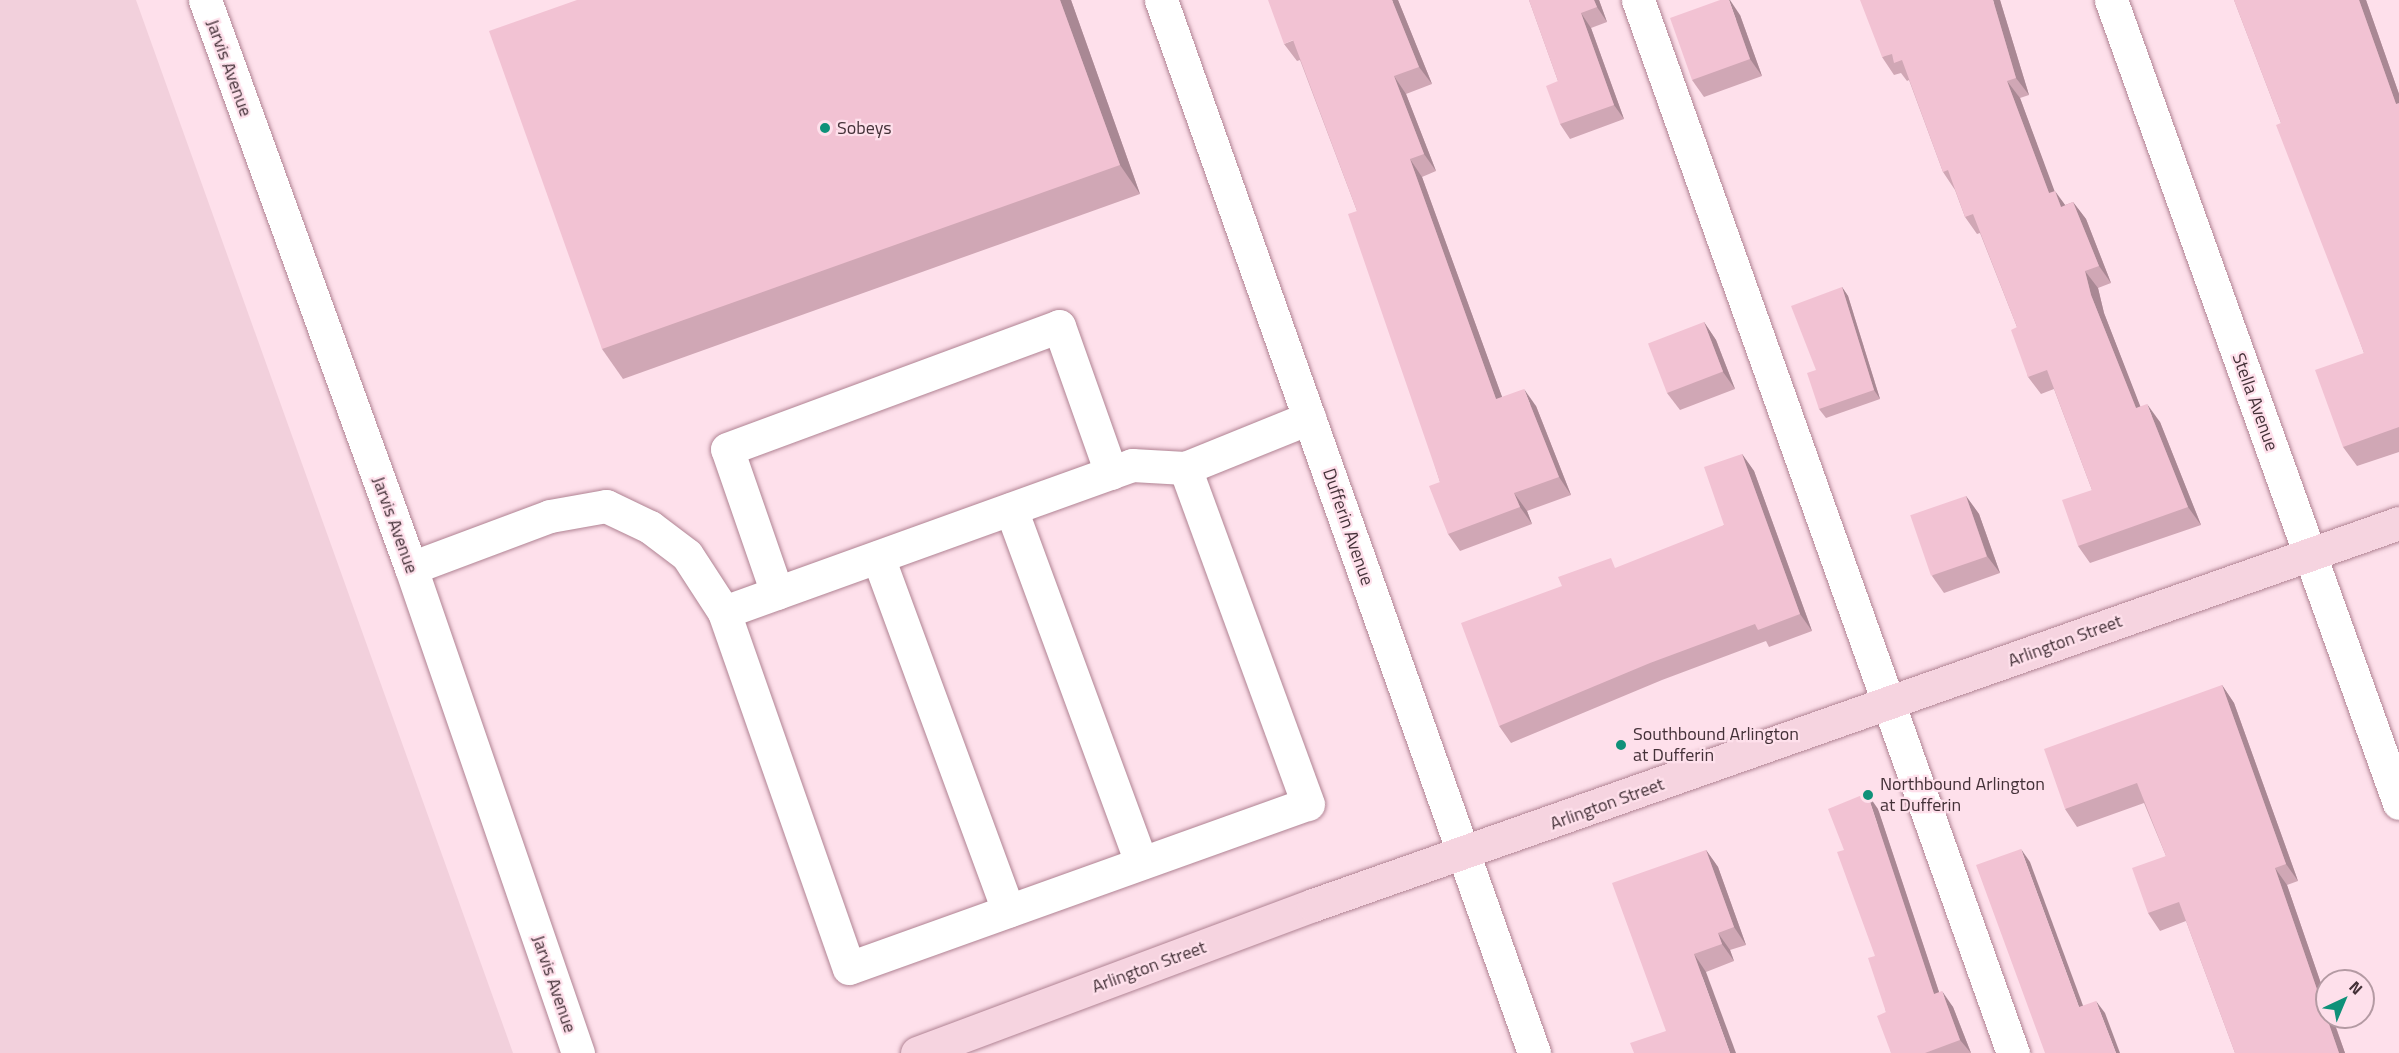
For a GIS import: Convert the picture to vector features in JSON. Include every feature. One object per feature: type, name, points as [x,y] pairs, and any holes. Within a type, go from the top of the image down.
[{"type":"main road","name":"Arlington Street","points":[[917,1053],[1313,905],[1464,855],[2399,523]]},
{"type":"street","name":"Jarvis Avenue","points":[[205,0],[411,568],[578,1053]]},
{"type":"street","name":"Dufferin Avenue","points":[[1161,0],[1534,1053]]},
{"type":"street","points":[[1638,0],[2013,1053]]},
{"type":"street","name":"Stella Avenue","points":[[2111,0],[2399,803]]},
{"type":"street","points":[[777,593],[727,448],[1059,326],[1111,473]]},
{"type":"street","points":[[724,612],[1132,465],[1185,468],[1309,418]]},
{"type":"street","points":[[411,568],[550,516],[606,506],[650,526],[687,555],[724,612],[849,968],[1308,804],[1185,468]]},
{"type":"street","points":[[1011,509],[1141,863]]},
{"type":"street","points":[[878,556],[1008,911]]},
{"type":"shaded area","points":[[0,0],[136,0],[513,1053],[0,1053]]},
{"type":"building","name":"Sobeys","points":[[577,0],[1060,0],[1120,165],[602,349],[489,31]]},
{"type":"building","points":[[1268,0],[1392,0],[1419,67],[1394,76],[1424,154],[1410,159],[1496,399],[1524,389],[1559,477],[1514,493],[1520,507],[1448,534],[1429,486],[1440,482],[1348,214],[1357,211],[1293,40],[1284,44]]},
{"type":"building","points":[[1529,0],[1594,0],[1597,7],[1581,13],[1614,105],[1560,124],[1546,86],[1558,81]]},
{"type":"building","points":[[1720,0],[1729,0],[1750,59],[1692,80],[1670,18]]},
{"type":"building","points":[[1860,0],[1993,0],[2016,78],[2007,81],[2049,193],[2055,191],[2061,207],[2073,202],[2099,266],[2085,271],[2091,295],[2136,408],[2147,404],[2188,507],[2078,546],[2062,500],[2092,490],[2047,370],[2028,377],[2011,330],[2017,327],[1973,214],[1965,217],[1948,170],[1943,172],[1902,60],[1894,63],[1892,54],[1882,57]]},
{"type":"building","points":[[2234,0],[2359,0],[2396,104],[2399,103],[2399,427],[2343,447],[2315,370],[2364,353],[2276,125],[2281,123]]},
{"type":"building","points":[[1842,287],[1874,390],[1819,409],[1807,373],[1816,370],[1791,306]]},
{"type":"building","points":[[1704,322],[1723,371],[1667,393],[1648,344]]},
{"type":"building","points":[[1742,454],[1800,614],[1758,630],[1755,624],[1650,663],[1499,726],[1461,623],[1562,586],[1558,577],[1611,558],[1615,568],[1724,525],[1704,467]]},
{"type":"building","points":[[1966,496],[1987,557],[1931,576],[1910,515]]},
{"type":"building","points":[[2222,685],[2286,864],[2275,868],[2315,984],[2315,1029],[2331,1029],[2339,1053],[2235,1053],[2179,902],[2148,913],[2132,868],[2166,856],[2137,783],[2065,809],[2044,749]]},
{"type":"building","points":[[1867,793],[1934,994],[1942,991],[1960,1040],[1925,1053],[1891,1053],[1877,1016],[1886,1012],[1868,958],[1875,956],[1837,852],[1844,850],[1828,809]]},
{"type":"building","points":[[2021,849],[2079,1007],[2096,1001],[2116,1053],[2045,1053],[1976,865]]},
{"type":"building","points":[[1706,850],[1734,927],[1718,933],[1722,944],[1694,954],[1730,1053],[1634,1053],[1630,1043],[1666,1031],[1612,883]]},
{"type":"place","name":"Sobeys","points":[[825,128]]},
{"type":"place","name":"Southbound Arlington at Dufferin","points":[[1621,745]]},
{"type":"place","name":"Northbound Arlington at Dufferin","points":[[1868,795]]}]
